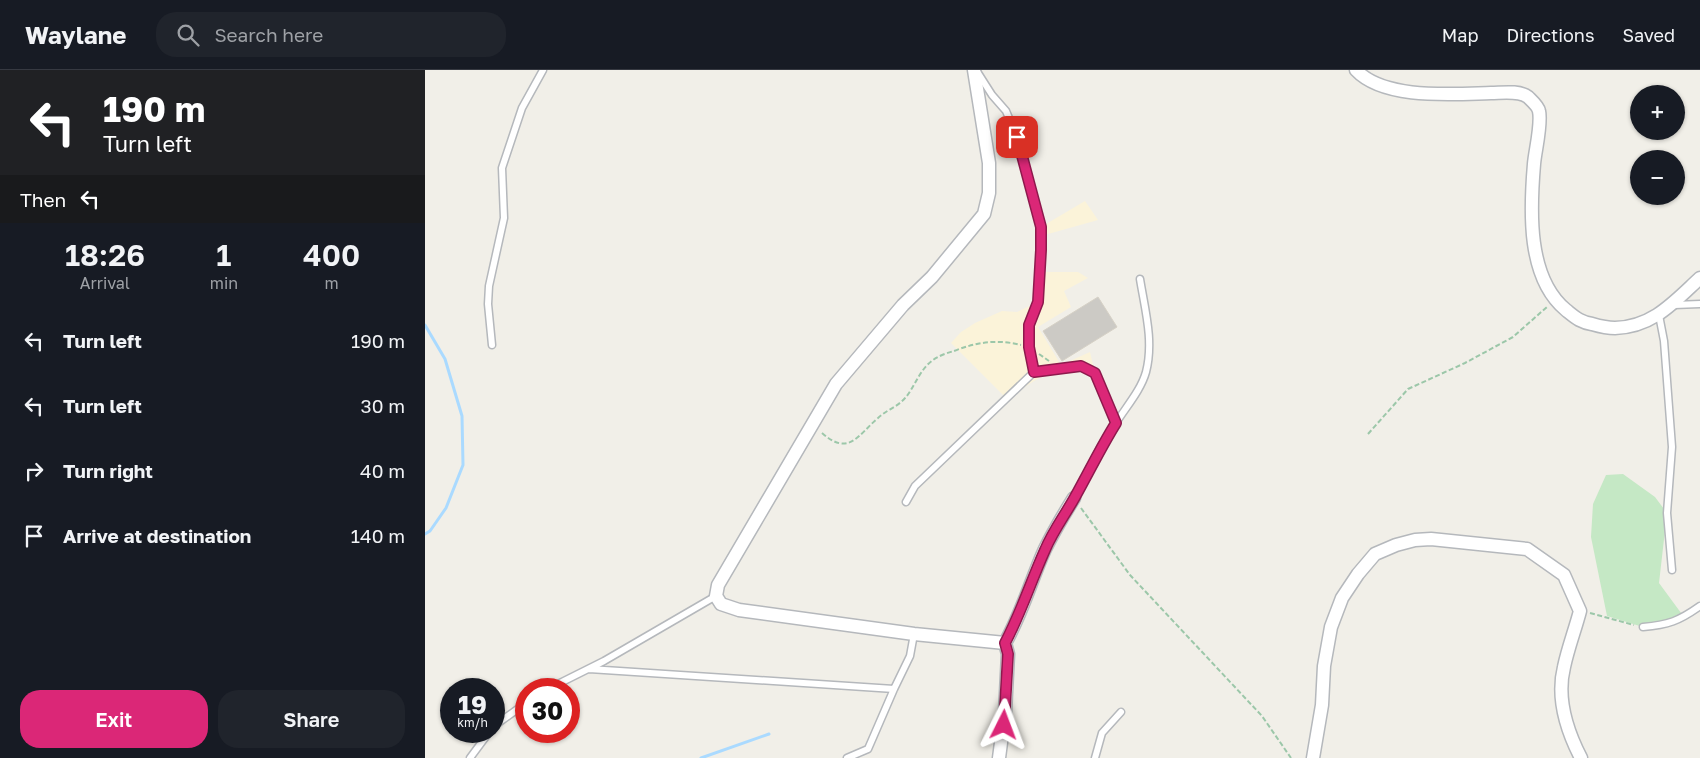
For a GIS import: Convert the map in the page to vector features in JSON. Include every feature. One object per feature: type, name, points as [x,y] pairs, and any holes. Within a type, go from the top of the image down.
[{"type":"street","points":[[975,70],[989,163],[989,193],[984,214],[932,278],[903,305],[837,384],[718,585],[715,596],[721,604],[739,610],[914,634],[1005,643]]},
{"type":"street","points":[[1356,70],[1362,76],[1380,86],[1409,92],[1467,94],[1511,92],[1525,95],[1534,103],[1539,111],[1533,164],[1532,227],[1537,260],[1544,282],[1555,300],[1581,322],[1613,328],[1637,326],[1659,315],[1700,278]]},
{"type":"street","points":[[999,758],[1005,712],[1008,654],[1005,643],[1023,605],[1045,550],[1059,521],[1074,498]]},
{"type":"street","points":[[1313,758],[1321,705],[1324,666],[1331,627],[1342,598],[1358,574],[1375,554],[1396,545],[1423,539],[1527,549],[1564,575],[1581,611],[1563,669],[1562,695],[1565,721],[1572,741],[1581,758]]},
{"type":"lane","points":[[492,345],[488,304],[489,286],[504,218],[502,168],[522,108],[543,70]]},
{"type":"lane","points":[[975,70],[992,95],[1006,111],[1017,137],[1041,227],[1038,302],[1029,325],[1029,347],[1034,372]]},
{"type":"lane","points":[[1074,498],[1101,446],[1136,392],[1145,373],[1151,343],[1141,279]]},
{"type":"lane","points":[[1671,305],[1700,304]]},
{"type":"lane","points":[[1659,315],[1664,341],[1672,447],[1667,513],[1672,570]]},
{"type":"lane","points":[[906,502],[915,486],[1034,372],[1081,366],[1095,373],[1116,423]]},
{"type":"lane","points":[[571,678],[715,596]]},
{"type":"lane","points":[[1643,628],[1663,625],[1684,617],[1700,606]]},
{"type":"lane","points":[[868,758],[869,749],[910,656],[914,634]]},
{"type":"lane","points":[[589,669],[894,689]]},
{"type":"lane","points":[[1095,758],[1102,733],[1121,712]]},
{"type":"lane","points":[[470,758],[481,743]]},
{"type":"lane","points":[[847,758],[869,749]]},
{"type":"path","points":[[1368,434],[1409,389],[1465,364],[1513,337],[1555,300]]},
{"type":"path","points":[[812,425],[828,439],[840,444],[853,442],[879,416],[892,409],[906,397],[924,369],[933,360],[973,344],[1006,341],[1029,347],[1059,368]]},
{"type":"path","points":[[1074,498],[1130,575],[1262,716],[1291,758]]},
{"type":"path","points":[[1581,611],[1607,616],[1643,628]]},
{"type":"green space","points":[[1623,474],[1655,497],[1667,513],[1659,583],[1684,617],[1643,627],[1607,616],[1591,537],[1593,504],[1606,475]]},
{"type":"sand","points":[[1085,201],[1098,220],[1041,236],[1041,227]]},
{"type":"sand","points":[[1040,272],[1078,272],[1088,278],[1064,291],[1071,307],[1038,327],[1061,365],[1090,352],[1095,373],[1081,366],[1063,368],[1042,376],[1007,399],[951,343],[961,332],[975,323],[1002,311],[1017,312],[1038,302]]},
{"type":"building","points":[[1098,297],[1117,327],[1062,361],[1043,331]]},
{"type":"waterway","points":[[425,325],[445,359],[462,416],[463,465],[446,508],[430,531],[425,534]]},
{"type":"waterway","points":[[701,758],[769,734]]},
{"type":"route","points":[[1004,725],[1008,654],[1005,643],[1059,521],[1116,423],[1095,373],[1081,366],[1034,372],[1029,347],[1029,325],[1038,302],[1041,227],[1017,137]]}]
